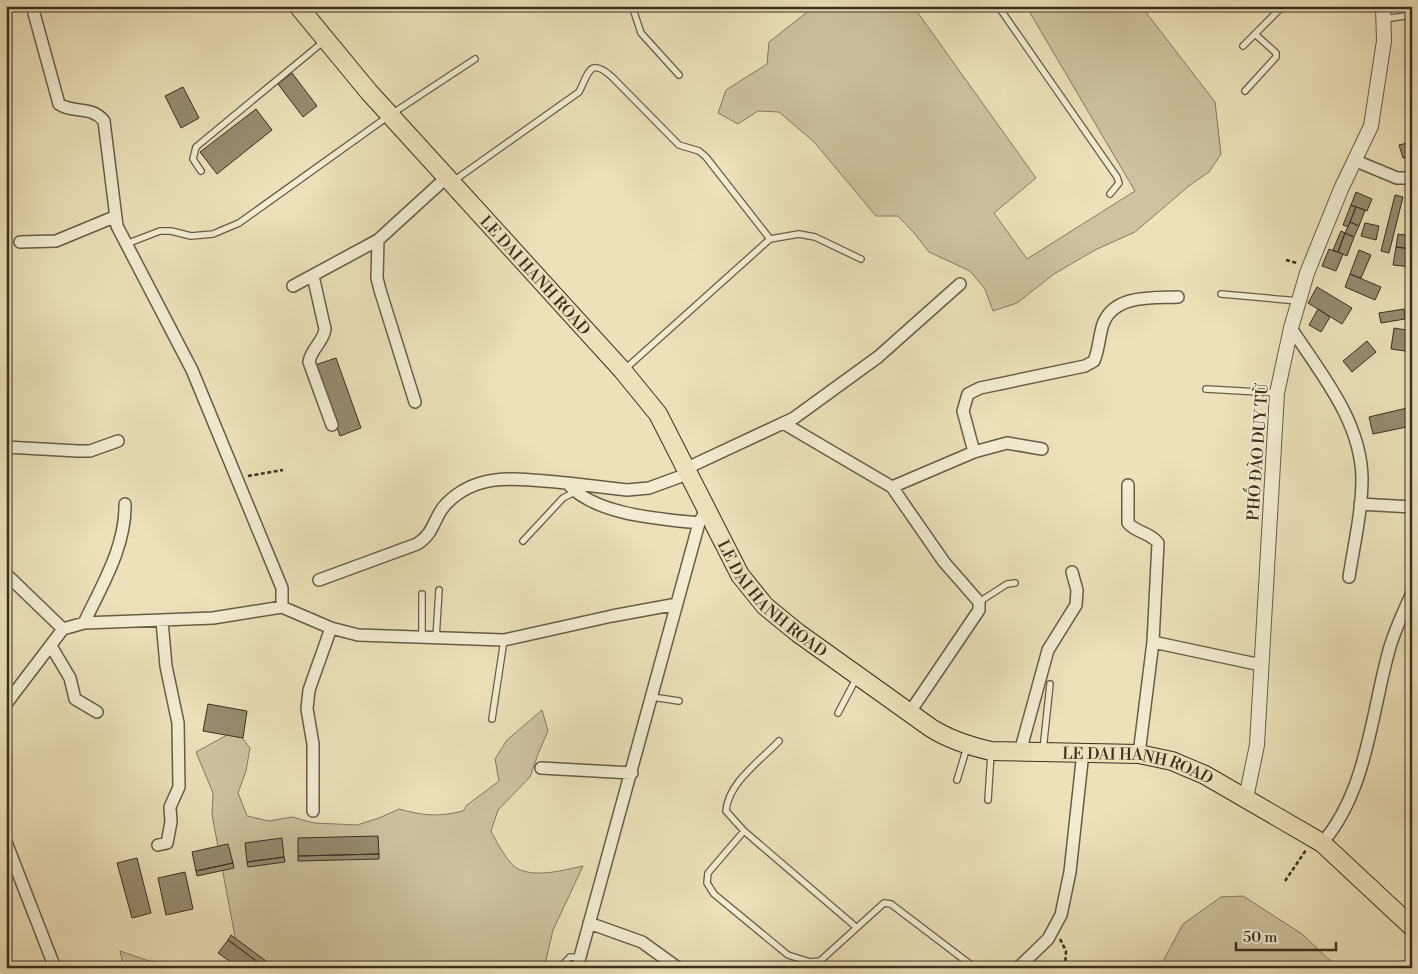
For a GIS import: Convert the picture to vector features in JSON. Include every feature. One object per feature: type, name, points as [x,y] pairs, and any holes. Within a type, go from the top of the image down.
[{"type":"main road","name":"LE DAI HANH ROAD","points":[[305,10],[390,115],[623,371],[658,414],[688,471],[703,517],[740,575],[765,606],[798,633],[947,738],[991,751],[1139,754],[1172,761],[1205,775],[1318,841],[1411,925]]},
{"type":"street","points":[[32,6],[59,104],[63,107],[92,111],[104,121],[114,216],[126,244],[192,370],[282,588],[282,607]]},
{"type":"street","name":"PHỐ ĐÀO DUY TỪ","points":[[1246,798],[1257,745],[1277,394],[1291,328],[1307,273],[1341,189],[1356,161],[1371,126],[1384,41],[1384,13]]},
{"type":"street","points":[[1356,161],[1397,178],[1412,178]]},
{"type":"street","points":[[293,286],[378,240],[449,180]]},
{"type":"street","points":[[20,242],[56,241],[114,216]]},
{"type":"street","points":[[378,240],[377,278],[415,402]]},
{"type":"street","points":[[313,276],[325,329],[324,334],[310,356],[310,362],[332,425]]},
{"type":"street","points":[[319,580],[417,544],[427,537],[447,504],[473,485],[484,481],[501,479],[571,487],[627,490],[649,488],[688,471],[794,418],[878,357],[960,284]]},
{"type":"street","points":[[974,452],[964,411],[968,394],[980,388],[1085,366],[1094,361],[1104,322],[1110,313],[1123,303],[1138,298],[1178,297]]},
{"type":"street","points":[[1291,328],[1339,400],[1355,438],[1362,480],[1349,577]]},
{"type":"street","points":[[783,423],[892,487],[944,562],[980,602],[979,610],[910,712]]},
{"type":"street","points":[[6,447],[84,451],[118,441]]},
{"type":"street","points":[[892,487],[974,452],[1007,443],[1042,449]]},
{"type":"street","points":[[1128,485],[1128,523],[1132,528],[1154,537],[1158,542],[1154,642],[1139,754]]},
{"type":"street","points":[[571,487],[592,501],[645,517],[703,517],[677,604],[632,773],[578,963]]},
{"type":"street","points":[[84,623],[117,551],[125,518],[125,504]]},
{"type":"street","points":[[1360,504],[1412,507]]},
{"type":"street","points":[[1020,752],[1048,650],[1076,604],[1077,590],[1072,572]]},
{"type":"street","points":[[8,580],[63,629]]},
{"type":"street","points":[[1318,841],[1341,819],[1358,778],[1388,652],[1412,594]]},
{"type":"street","points":[[6,704],[63,629],[84,623],[162,621],[229,616],[282,607],[331,628],[368,636],[504,640],[677,604]]},
{"type":"street","points":[[158,845],[167,843],[170,838],[170,807],[179,787],[178,723],[166,666],[162,621]]},
{"type":"street","points":[[313,811],[313,744],[307,709],[310,690],[331,628]]},
{"type":"street","points":[[1154,642],[1261,665]]},
{"type":"street","points":[[51,646],[70,678],[76,699],[97,712]]},
{"type":"street","points":[[1018,968],[1056,929],[1061,915],[1070,872],[1083,752]]},
{"type":"street","points":[[541,768],[632,773]]},
{"type":"street","points":[[6,842],[9,856],[55,968]]},
{"type":"street","points":[[589,923],[642,942],[678,968]]},
{"type":"lane","points":[[632,6],[641,33],[679,75]]},
{"type":"lane","points":[[998,6],[1117,177],[1118,183],[1110,194]]},
{"type":"lane","points":[[1243,46],[1283,6]]},
{"type":"lane","points":[[1384,13],[1412,15]]},
{"type":"lane","points":[[1245,91],[1276,57],[1276,53],[1255,34]]},
{"type":"lane","points":[[201,171],[193,159],[196,146],[327,39]]},
{"type":"lane","points":[[126,244],[160,231],[171,231],[191,236],[213,234],[238,224],[390,115],[475,59]]},
{"type":"lane","points":[[449,180],[579,92],[589,69],[594,66],[612,77],[679,145],[699,151],[706,157],[763,226],[770,239]]},
{"type":"lane","points":[[623,371],[770,239],[799,234],[815,237],[861,259]]},
{"type":"lane","points":[[1221,294],[1299,301]]},
{"type":"lane","points":[[1206,389],[1277,394]]},
{"type":"lane","points":[[523,541],[571,487]]},
{"type":"lane","points":[[980,602],[1007,584],[1015,584]]},
{"type":"lane","points":[[436,638],[439,590]]},
{"type":"lane","points":[[422,594],[422,638]]},
{"type":"lane","points":[[492,719],[504,640]]},
{"type":"lane","points":[[838,713],[858,676]]},
{"type":"lane","points":[[1043,752],[1050,684]]},
{"type":"lane","points":[[652,697],[679,701]]},
{"type":"lane","points":[[779,741],[732,790],[727,800],[726,811],[744,831],[856,927]]},
{"type":"lane","points":[[957,780],[967,745]]},
{"type":"lane","points":[[988,800],[991,751]]},
{"type":"lane","points":[[744,831],[708,873],[707,883],[714,894],[788,955],[801,960],[820,961],[884,903],[891,904],[975,968]]},
{"type":"lane","points":[[560,968],[570,957],[578,963]]},
{"type":"lane","points":[[1408,968],[1412,964]]},
{"type":"path","points":[[236,478],[284,470]]},
{"type":"path","points":[[1285,881],[1318,841]]},
{"type":"path","points":[[1056,929],[1066,951],[1065,968]]},
{"type":"shaded area","points":[[815,6],[913,6],[1036,178],[994,213],[1027,259],[1135,191],[1026,6],[1141,6],[1215,102],[1221,154],[1209,172],[1190,185],[1135,232],[1095,250],[1054,274],[1017,303],[993,311],[985,289],[970,271],[929,252],[898,216],[876,216],[814,142],[779,112],[758,111],[738,124],[718,113],[726,90],[767,64],[769,42]]},
{"type":"shaded area","points":[[542,710],[548,731],[530,777],[498,810],[491,831],[506,857],[514,866],[525,872],[542,873],[583,866],[553,930],[544,968],[241,968],[212,815],[213,793],[196,752],[236,730],[250,748],[246,771],[238,793],[247,816],[269,821],[292,817],[314,823],[357,825],[399,809],[438,815],[463,811],[467,805],[499,781],[495,759],[507,740]]},
{"type":"shaded area","points":[[1243,896],[1302,934],[1338,968],[1140,968],[1140,963],[1162,963],[1183,924],[1221,897]]},
{"type":"shaded area","points":[[120,951],[149,961],[195,968],[124,968]]},
{"type":"building","points":[[1393,6],[1412,6],[1412,9],[1394,11]]},
{"type":"building","points":[[292,73],[317,106],[303,117],[278,84]]},
{"type":"building","points":[[183,87],[199,118],[181,128],[165,96]]},
{"type":"building","points":[[256,109],[272,130],[217,174],[200,152]]},
{"type":"building","points":[[1412,142],[1412,156],[1403,158],[1399,145]]},
{"type":"building","points":[[1356,192],[1372,199],[1367,211],[1351,205]]},
{"type":"building","points":[[1395,195],[1403,197],[1389,253],[1381,251]]},
{"type":"building","points":[[1351,205],[1356,207],[1348,227],[1343,225]]},
{"type":"building","points":[[1356,207],[1365,210],[1359,226],[1350,222]]},
{"type":"building","points":[[1350,222],[1359,226],[1354,237],[1345,233]]},
{"type":"building","points":[[1365,223],[1379,226],[1376,240],[1361,236]]},
{"type":"building","points":[[1341,231],[1345,233],[1338,252],[1333,250]]},
{"type":"building","points":[[1345,233],[1354,237],[1347,256],[1338,252]]},
{"type":"building","points":[[1398,234],[1412,236],[1412,249],[1396,247]]},
{"type":"building","points":[[1396,247],[1412,249],[1412,267],[1393,265]]},
{"type":"building","points":[[1329,249],[1343,254],[1336,271],[1322,266]]},
{"type":"building","points":[[1359,250],[1371,255],[1361,278],[1350,274]]},
{"type":"building","points":[[1350,274],[1381,287],[1375,300],[1345,287]]},
{"type":"building","points":[[1317,287],[1352,308],[1342,324],[1308,303]]},
{"type":"building","points":[[1318,309],[1330,317],[1321,332],[1309,325]]},
{"type":"building","points":[[1404,309],[1405,319],[1381,323],[1379,313]]},
{"type":"building","points":[[1394,328],[1412,331],[1412,352],[1391,349]]},
{"type":"building","points":[[1367,341],[1376,352],[1352,372],[1343,361]]},
{"type":"building","points":[[336,358],[361,428],[340,436],[315,365]]},
{"type":"building","points":[[1407,408],[1411,426],[1373,434],[1369,417]]},
{"type":"building","points":[[208,704],[247,711],[243,738],[203,731]]},
{"type":"building","points":[[378,836],[379,854],[298,856],[298,838]]},
{"type":"building","points":[[282,838],[284,857],[247,862],[245,843]]},
{"type":"building","points":[[228,844],[233,863],[196,871],[192,852]]},
{"type":"building","points":[[379,854],[379,859],[298,861],[298,856]]},
{"type":"building","points":[[284,857],[285,862],[248,867],[247,862]]},
{"type":"building","points":[[137,858],[151,913],[132,918],[117,863]]},
{"type":"building","points":[[233,863],[234,868],[197,876],[196,871]]},
{"type":"building","points":[[185,872],[193,909],[166,915],[158,878]]},
{"type":"building","points":[[231,935],[266,961],[263,966],[228,940]]},
{"type":"building","points":[[228,940],[263,966],[262,968],[239,968],[218,953]]}]
